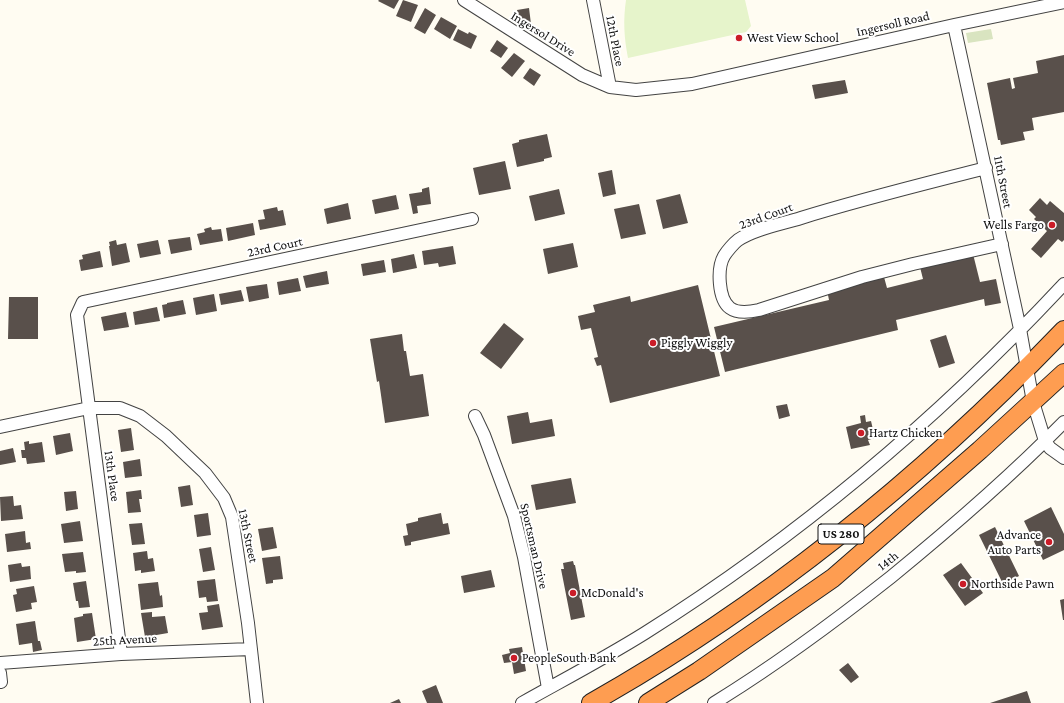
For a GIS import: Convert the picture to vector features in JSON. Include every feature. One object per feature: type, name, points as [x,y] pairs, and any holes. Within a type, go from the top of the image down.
[{"type":"highway","name":"US 280","points":[[591,703],[630,681],[739,610],[837,538],[893,493],[942,450],[1027,369],[1064,330]]},
{"type":"highway","name":"US 280","points":[[648,703],[699,671],[833,578],[874,544],[980,450],[1012,419],[1064,373]]},
{"type":"street","name":"Ingersol Drive","points":[[464,0],[582,75],[610,87]]},
{"type":"street","name":"12th Place","points":[[593,0],[610,87]]},
{"type":"street","name":"Ingersoll Road","points":[[610,87],[636,90],[692,84],[954,25],[1064,2]]},
{"type":"street","name":"11th Street","points":[[954,25],[986,168],[1027,369]]},
{"type":"street","name":"23rd Court","points":[[986,168],[839,206],[756,232],[738,240],[724,257],[719,278],[723,299],[730,308],[749,312],[862,277],[1002,244]]},
{"type":"street","name":"23rd Court","points":[[83,302],[472,219]]},
{"type":"street","points":[[522,703],[647,632],[718,584],[813,514],[901,442],[975,374],[1064,284]]},
{"type":"street","name":"13th Place","points":[[83,302],[77,315],[122,654]]},
{"type":"street","points":[[1027,369],[1033,402],[1045,441],[1050,448],[1064,458]]},
{"type":"street","name":"13th Street","points":[[0,427],[89,408],[120,408],[140,416],[166,436],[205,473],[224,498],[232,517],[258,703]]},
{"type":"street","name":"Sportsman Drive","points":[[475,416],[484,435],[514,516],[524,557],[548,688]]},
{"type":"street","name":"14th","points":[[714,703],[801,645],[880,585],[969,512],[1064,422]]},
{"type":"street","name":"25th Avenue","points":[[0,663],[122,654],[251,649]]},
{"type":"green space","points":[[626,0],[745,0],[751,26],[746,32],[628,58],[624,29]]},
{"type":"green space","points":[[991,29],[993,39],[968,43],[966,33]]},
{"type":"building","points":[[399,0],[394,9],[378,1]]},
{"type":"building","points":[[403,0],[418,5],[411,22],[396,16]]},
{"type":"building","points":[[425,8],[436,15],[425,34],[414,28]]},
{"type":"building","points":[[529,8],[531,24],[520,25],[517,10]]},
{"type":"building","points":[[441,17],[457,26],[450,39],[434,29]]},
{"type":"building","points":[[458,29],[468,34],[469,32],[477,36],[471,49],[453,40]]},
{"type":"building","points":[[497,40],[508,48],[501,58],[490,51]]},
{"type":"building","points":[[514,53],[525,61],[512,77],[501,68]]},
{"type":"building","points":[[1064,55],[1064,112],[1032,118],[1034,130],[1023,132],[1025,140],[1001,145],[1000,140],[998,140],[987,83],[1010,78],[1012,89],[1015,88],[1013,78],[1038,73],[1036,61]]},
{"type":"building","points":[[530,68],[541,75],[534,86],[523,78]]},
{"type":"building","points":[[845,80],[848,93],[815,99],[812,85]]},
{"type":"building","points":[[547,134],[552,157],[544,159],[544,161],[517,167],[512,144],[519,142],[519,140]]},
{"type":"building","points":[[505,161],[511,189],[479,195],[473,168]]},
{"type":"building","points":[[612,170],[616,194],[603,197],[598,173]]},
{"type":"building","points":[[429,187],[431,204],[417,206],[418,213],[413,214],[409,194],[422,192],[422,189]]},
{"type":"building","points":[[559,189],[565,214],[535,221],[529,196]]},
{"type":"building","points":[[680,194],[688,223],[663,229],[656,200]]},
{"type":"building","points":[[396,195],[399,209],[375,214],[372,200]]},
{"type":"building","name":"Wells Fargo","points":[[1040,198],[1047,205],[1050,201],[1064,213],[1064,240],[1062,242],[1058,239],[1041,258],[1031,249],[1047,231],[1034,219],[1036,217],[1029,210]]},
{"type":"building","points":[[348,203],[351,219],[327,224],[324,209]]},
{"type":"building","points":[[639,204],[646,234],[621,239],[614,209]]},
{"type":"building","points":[[277,207],[278,211],[283,210],[286,225],[260,230],[258,220],[265,219],[263,210]]},
{"type":"building","points":[[253,223],[255,235],[228,241],[226,228]]},
{"type":"building","points":[[211,227],[212,230],[221,229],[223,241],[200,245],[197,234],[205,232],[204,229]]},
{"type":"building","points":[[190,237],[192,250],[171,254],[168,240]]},
{"type":"building","points":[[116,240],[117,245],[126,243],[130,262],[112,266],[109,242]]},
{"type":"building","points":[[158,240],[161,254],[140,258],[137,244]]},
{"type":"building","points":[[573,243],[578,267],[548,274],[543,249]]},
{"type":"building","points":[[453,246],[456,264],[439,267],[438,263],[424,265],[422,251]]},
{"type":"building","points":[[100,251],[103,267],[81,271],[79,260],[83,259],[82,255]]},
{"type":"building","points":[[414,254],[417,268],[393,273],[391,259]]},
{"type":"building","points":[[973,254],[980,282],[996,279],[1001,303],[985,306],[984,299],[896,320],[898,330],[725,372],[714,327],[829,300],[827,290],[884,277],[887,288],[923,279],[920,267]]},
{"type":"building","points":[[384,260],[386,272],[363,276],[361,264]]},
{"type":"building","points":[[327,271],[329,284],[306,288],[303,276]]},
{"type":"building","points":[[298,278],[301,291],[279,295],[277,282]]},
{"type":"building","points":[[267,284],[269,298],[249,302],[246,287]]},
{"type":"building","name":"Piggly Wiggly","points":[[698,285],[720,376],[610,403],[601,365],[597,366],[594,358],[598,357],[591,328],[581,330],[578,316],[595,312],[593,305],[630,296],[631,302]]},
{"type":"building","points":[[241,290],[244,301],[221,305],[219,294]]},
{"type":"building","points":[[214,294],[217,311],[196,315],[193,298]]},
{"type":"building","points":[[9,297],[38,297],[38,339],[8,339]]},
{"type":"building","points":[[183,300],[186,314],[164,318],[162,305]]},
{"type":"building","points":[[157,307],[160,321],[135,325],[133,312]]},
{"type":"building","points":[[126,312],[129,327],[104,331],[101,317]]},
{"type":"building","points":[[504,323],[524,339],[501,369],[480,353]]},
{"type":"building","points":[[402,334],[404,351],[406,351],[410,376],[423,374],[429,416],[385,423],[379,381],[377,382],[370,339]]},
{"type":"building","points":[[946,335],[955,363],[939,368],[930,340]]},
{"type":"building","points":[[787,404],[790,416],[779,419],[776,406]]},
{"type":"building","points":[[528,412],[530,423],[552,419],[555,436],[512,444],[507,416]]},
{"type":"building","name":"Hartz Chicken","points":[[865,415],[866,422],[871,421],[875,438],[868,440],[870,445],[851,449],[846,427],[861,423],[860,416]]},
{"type":"building","points":[[131,428],[134,450],[121,452],[118,430]]},
{"type":"building","points":[[70,433],[73,451],[56,455],[53,436]]},
{"type":"building","points":[[29,441],[29,444],[42,442],[45,462],[27,464],[26,458],[22,458],[21,450],[25,450],[24,442]]},
{"type":"building","points":[[13,448],[16,462],[0,465],[0,451]]},
{"type":"building","points":[[140,459],[142,476],[125,478],[123,462]]},
{"type":"building","points":[[571,478],[576,503],[536,510],[531,485]]},
{"type":"building","points":[[190,485],[193,505],[181,507],[178,487]]},
{"type":"building","points":[[141,490],[142,499],[139,499],[141,512],[128,513],[126,492]]},
{"type":"building","points":[[76,491],[78,509],[66,511],[64,492]]},
{"type":"building","points":[[13,496],[14,506],[21,505],[23,519],[1,521],[0,497]]},
{"type":"building","name":"Advance Auto Parts","points":[[1051,507],[1064,534],[1064,550],[1043,560],[1024,521]]},
{"type":"building","points":[[208,513],[211,535],[197,537],[194,515]]},
{"type":"building","points":[[441,513],[443,524],[448,523],[450,534],[411,542],[411,545],[405,546],[403,536],[408,535],[406,524],[418,521],[418,518]]},
{"type":"building","points":[[80,521],[83,541],[64,543],[61,524]]},
{"type":"building","points":[[142,523],[145,544],[132,545],[129,524]]},
{"type":"building","points":[[273,527],[277,548],[262,551],[258,529]]},
{"type":"building","points":[[995,527],[1019,576],[1003,584],[979,535]]},
{"type":"building","points":[[25,531],[26,543],[30,542],[31,549],[7,552],[5,534]]},
{"type":"building","points":[[211,547],[215,570],[203,572],[199,549]]},
{"type":"building","points":[[147,551],[148,559],[153,558],[155,571],[141,573],[141,570],[135,571],[133,553]]},
{"type":"building","points":[[83,552],[86,572],[65,572],[62,554]]},
{"type":"building","points":[[280,556],[283,579],[273,580],[273,583],[266,584],[262,558]]},
{"type":"building","name":"McDonald's","points":[[573,561],[585,617],[571,620],[561,569],[564,569],[563,563]]},
{"type":"building","points":[[21,563],[22,567],[30,566],[31,579],[10,582],[8,565]]},
{"type":"building","name":"Northside Pawn","points":[[961,563],[983,593],[965,606],[943,575]]},
{"type":"building","points":[[491,570],[495,587],[464,593],[461,576]]},
{"type":"building","points":[[215,579],[218,601],[207,602],[206,597],[199,598],[197,581]]},
{"type":"building","points":[[86,581],[90,607],[79,608],[78,601],[76,601],[73,583]]},
{"type":"building","points":[[158,582],[160,596],[162,595],[163,607],[141,610],[138,584]]},
{"type":"building","points":[[34,586],[37,602],[31,603],[32,609],[16,612],[13,595],[17,594],[16,589]]},
{"type":"building","points":[[1064,599],[1064,620],[1063,620],[1060,600]]},
{"type":"building","points":[[219,604],[223,627],[202,630],[199,613],[208,612],[207,606]]},
{"type":"building","points":[[152,612],[152,617],[165,616],[168,633],[145,637],[141,613]]},
{"type":"building","points":[[92,613],[96,639],[77,642],[74,618],[83,616],[83,614]]},
{"type":"building","points":[[35,621],[38,641],[40,641],[42,650],[33,652],[32,643],[19,645],[16,624]]},
{"type":"building","name":"PeopleSouth Bank","points":[[522,647],[526,671],[514,674],[512,662],[504,663],[502,655],[510,653],[509,649]]},
{"type":"building","points":[[848,663],[859,677],[851,683],[839,670]]},
{"type":"building","points":[[436,685],[443,703],[427,703],[422,691]]},
{"type":"building","points":[[1027,691],[1031,703],[990,703]]},
{"type":"building","points":[[399,699],[401,703],[390,703]]},
{"type":"place","name":"West View School","points":[[739,38]]},
{"type":"place","name":"Wells Fargo","points":[[1052,225]]},
{"type":"place","name":"Piggly Wiggly","points":[[653,343]]},
{"type":"place","name":"Hartz Chicken","points":[[861,433]]},
{"type":"place","name":"Advance Auto Parts","points":[[1049,542]]},
{"type":"place","name":"Northside Pawn","points":[[963,584]]},
{"type":"place","name":"McDonald's","points":[[573,593]]},
{"type":"place","name":"PeopleSouth Bank","points":[[514,658]]}]
